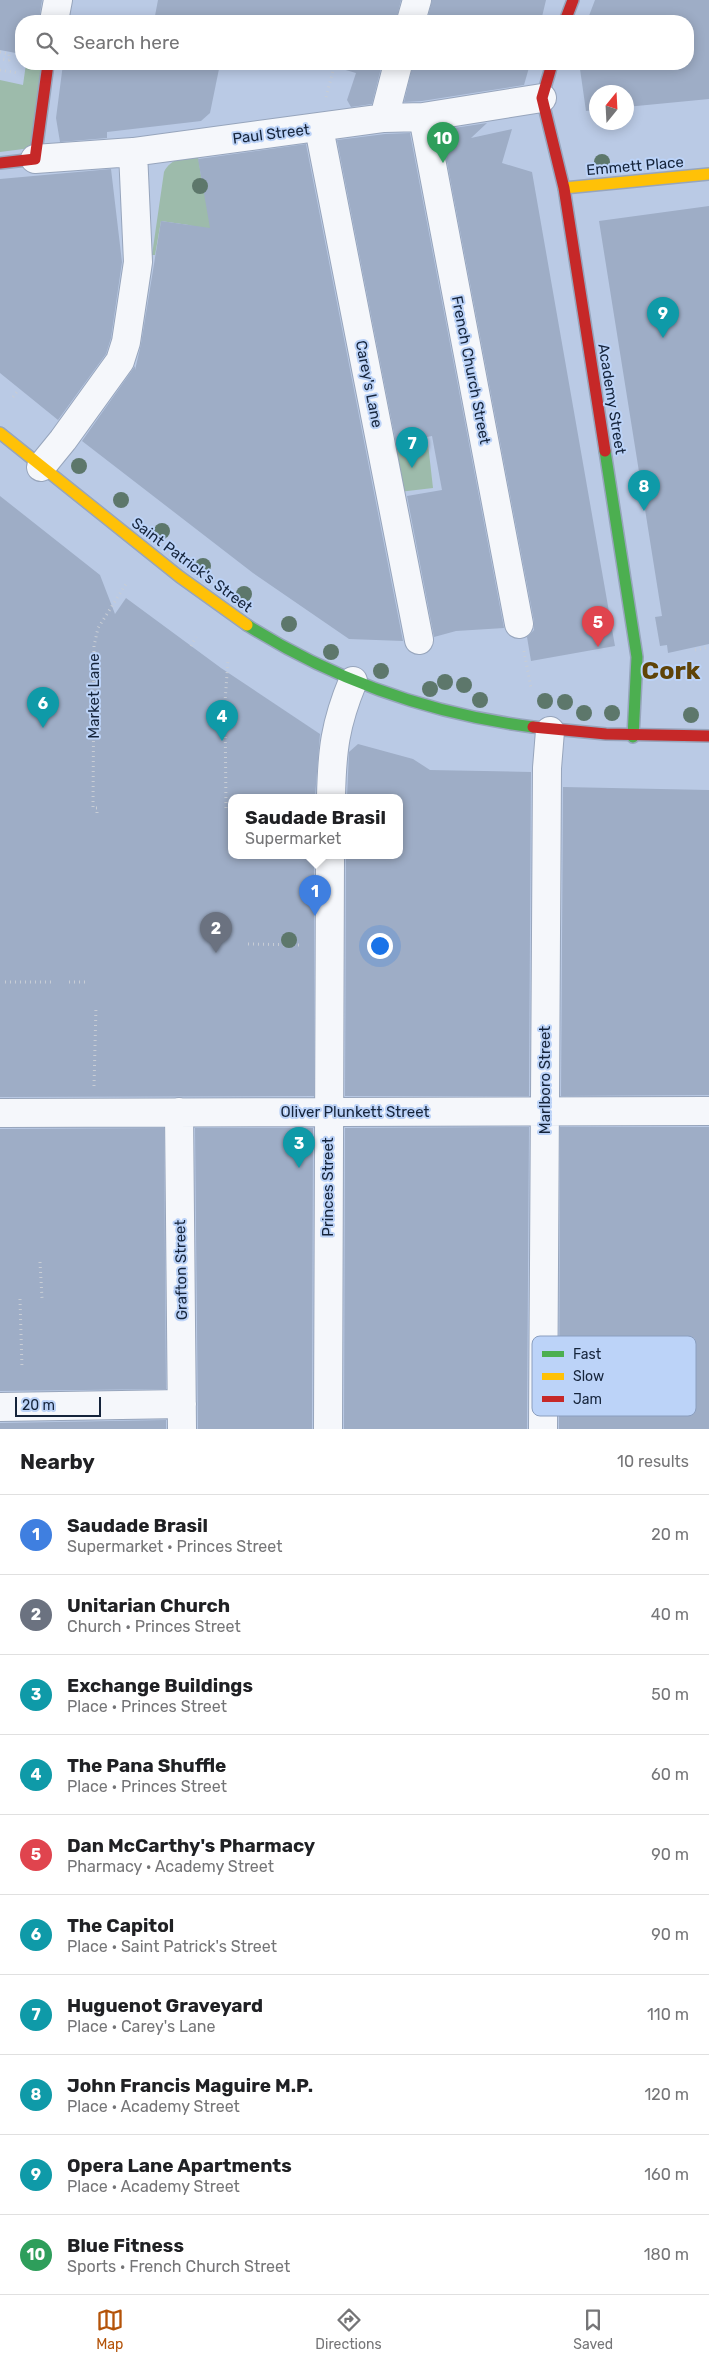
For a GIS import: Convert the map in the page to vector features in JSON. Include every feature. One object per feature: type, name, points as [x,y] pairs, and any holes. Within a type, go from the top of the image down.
[{"type":"main road","points":[[567,15],[573,0]]},
{"type":"main road","points":[[35,159],[47,70]]},
{"type":"main road","points":[[542,98],[550,70]]},
{"type":"main road","name":"Academy Street","points":[[542,98],[564,188],[637,657],[633,737]]},
{"type":"main road","name":"Paul Street","points":[[0,163],[35,159]]},
{"type":"main road","name":"Emmett Place","points":[[564,188],[709,174]]},
{"type":"main road","name":"Saint Patrick's Street","points":[[0,433],[215,604],[276,643],[353,682],[388,695],[460,716],[550,731],[633,737],[709,736]]},
{"type":"street","points":[[55,15],[58,0]]},
{"type":"street","points":[[413,15],[417,0]]},
{"type":"street","points":[[384,118],[396,70]]},
{"type":"street","name":"Paul Street","points":[[35,159],[133,152],[384,118],[423,117],[542,98]]},
{"type":"street","name":"French Church Street","points":[[423,117],[519,624]]},
{"type":"street","name":"Carey's Lane","points":[[319,128],[419,640]]},
{"type":"street","points":[[41,467],[63,440],[120,361],[126,342],[138,262],[133,152]]},
{"type":"street","points":[[331,794],[334,738],[344,703],[353,682]]},
{"type":"street","name":"Marlboro Street","points":[[543,1336],[547,768],[550,731]]},
{"type":"street","name":"Princes Street","points":[[328,1429],[330,859]]},
{"type":"street","name":"Oliver Plunkett Street","points":[[0,1113],[709,1111]]},
{"type":"street","name":"Grafton Street","points":[[179,1112],[182,1417]]},
{"type":"street","points":[[0,1407],[182,1417]]},
{"type":"street","name":"Marlboro Street","points":[[543,1416],[543,1429]]},
{"type":"path","points":[[0,52],[9,54],[8,60],[0,58]]},
{"type":"path","points":[[0,70],[18,74]]},
{"type":"path","points":[[13,397],[19,389]]},
{"type":"path","name":"Market Lane","points":[[97,813],[97,808],[93,808],[94,646],[98,628],[126,584]]},
{"type":"path","points":[[519,624],[531,688]]},
{"type":"path","points":[[191,646],[196,637]]},
{"type":"path","points":[[696,650],[709,647]]},
{"type":"path","points":[[226,808],[228,660]]},
{"type":"path","points":[[248,944],[330,946]]},
{"type":"path","points":[[5,982],[54,982]]},
{"type":"path","points":[[69,982],[85,982]]},
{"type":"path","points":[[94,1092],[96,1006]]},
{"type":"path","points":[[40,1262],[42,1298]]},
{"type":"path","points":[[20,1299],[22,1368]]},
{"type":"green space","points":[[25,70],[42,70],[31,148],[0,152],[0,80],[23,85]]},
{"type":"green space","points":[[198,156],[203,188],[234,240],[189,225],[161,221],[155,255],[152,255],[164,172],[174,161]]},
{"type":"green space","points":[[428,444],[433,488],[399,492],[391,449]]},
{"type":"building","points":[[0,0],[42,0],[40,15],[15,15],[15,53],[0,50]]},
{"type":"building","points":[[158,0],[401,0],[397,15],[155,15]]},
{"type":"building","points":[[432,0],[546,0],[542,15],[428,15]]},
{"type":"building","points":[[595,0],[709,0],[709,99],[634,106],[634,85],[589,85],[589,111],[586,111],[580,70],[694,70],[694,15],[589,15]]},
{"type":"building","points":[[62,70],[219,70],[210,113],[201,121],[107,132],[107,138],[60,142],[56,118]]},
{"type":"building","points":[[346,70],[380,70],[372,104],[351,107],[347,100],[356,73]]},
{"type":"building","points":[[412,70],[528,70],[524,85],[422,101],[404,102]]},
{"type":"building","points":[[487,123],[471,138],[512,129],[502,163],[532,172],[615,646],[531,661],[527,637],[534,630],[534,621],[441,130]]},
{"type":"building","points":[[410,133],[504,628],[456,631],[434,637],[407,496],[442,490],[432,436],[396,443],[337,140]]},
{"type":"building","points":[[306,144],[403,641],[349,639],[253,573],[82,441],[135,366],[135,370],[161,221],[210,228],[198,159]]},
{"type":"building","points":[[111,169],[122,262],[111,338],[106,354],[58,420],[0,373],[0,179]]},
{"type":"building","points":[[709,206],[709,644],[668,653],[667,645],[660,646],[655,617],[662,616],[599,221]]},
{"type":"building","points":[[0,496],[100,575],[115,614],[126,598],[221,668],[320,734],[315,794],[228,794],[228,859],[314,859],[314,1096],[0,1097]]},
{"type":"building","points":[[358,744],[413,759],[430,770],[531,772],[529,1096],[345,1096],[346,859],[403,859],[403,794],[347,794],[349,752]]},
{"type":"building","points":[[563,787],[709,790],[709,1095],[561,1096]]},
{"type":"building","points":[[529,1127],[527,1429],[344,1429],[345,1128]]},
{"type":"building","points":[[560,1127],[709,1127],[709,1429],[559,1429],[559,1416],[696,1416],[696,1336],[559,1336]]},
{"type":"building","points":[[164,1128],[166,1389],[0,1391],[0,1129]]},
{"type":"building","points":[[195,1128],[313,1128],[312,1429],[198,1429]]},
{"type":"building","points":[[166,1420],[166,1429],[0,1429],[0,1423]]},
{"type":"traffic: fast","points":[[605,451],[637,657],[633,737]]},
{"type":"traffic: fast","points":[[247,625],[280,645],[314,662],[384,692],[458,713],[533,727]]},
{"type":"traffic: slow","points":[[564,188],[709,174]]},
{"type":"traffic: slow","points":[[0,433],[180,577],[247,625]]},
{"type":"traffic: jam","points":[[567,15],[573,0]]},
{"type":"traffic: jam","points":[[0,163],[35,159],[47,70]]},
{"type":"traffic: jam","points":[[550,70],[542,98],[564,188],[605,451]]},
{"type":"traffic: jam","points":[[533,727],[606,734],[709,736]]},
{"type":"place","name":"Blue Fitness","points":[[443,163]]},
{"type":"place","name":"Opera Lane Apartments","points":[[663,338]]},
{"type":"place","name":"Huguenot Graveyard","points":[[412,468]]},
{"type":"place","name":"John Francis Maguire M.P.","points":[[644,511]]},
{"type":"place","name":"Dan McCarthy's Pharmacy","points":[[598,647]]},
{"type":"place","name":"The Capitol","points":[[43,728]]},
{"type":"place","name":"The Pana Shuffle","points":[[222,741]]},
{"type":"place","name":"Saudade Brasil","points":[[315,916]]},
{"type":"place","name":"Unitarian Church","points":[[216,953]]},
{"type":"place","name":"Exchange Buildings","points":[[299,1168]]},
{"type":"district","name":"Cork","points":[[671,670]]}]
